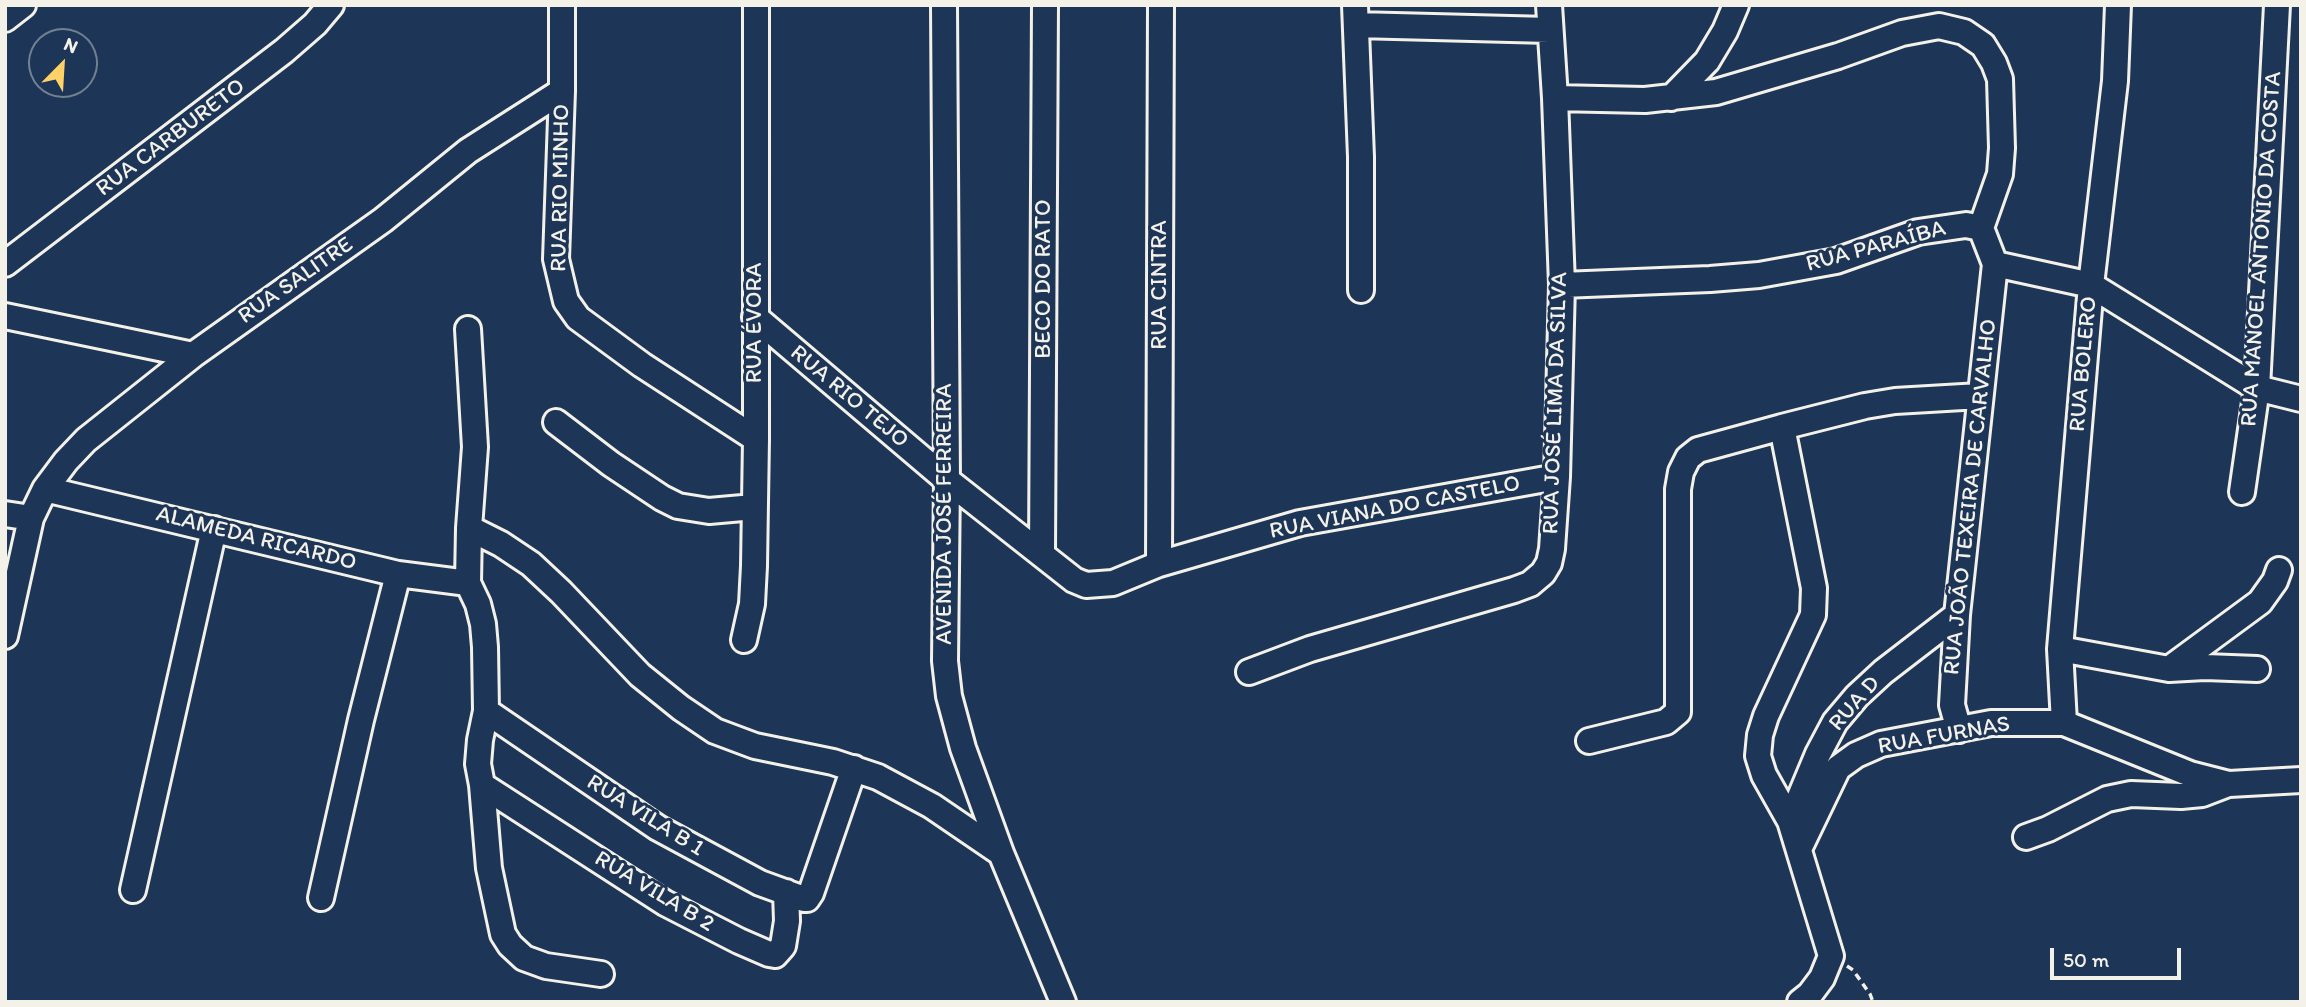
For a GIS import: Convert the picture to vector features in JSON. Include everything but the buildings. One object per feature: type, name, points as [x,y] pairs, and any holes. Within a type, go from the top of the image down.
[{"type":"street","points":[[5,19],[23,5]]},
{"type":"street","name":"RUA CARBURETO","points":[[5,264],[284,51],[315,24],[331,5]]},
{"type":"street","name":"RUA RIO MINHO","points":[[562,5],[556,258],[566,301],[578,318],[632,358],[756,439]]},
{"type":"street","name":"RUA ÉVORA","points":[[744,640],[752,604],[756,439],[756,5]]},
{"type":"street","name":"AVENIDA JOSÉ FERREIRA","points":[[944,5],[947,480],[944,661],[949,696],[963,748],[1002,853],[1063,1002]]},
{"type":"street","name":"BECO DO RATO","points":[[1042,553],[1045,5]]},
{"type":"street","name":"RUA CINTRA","points":[[1159,564],[1161,5]]},
{"type":"street","points":[[1671,98],[1707,61],[1725,31],[1736,5]]},
{"type":"street","name":"RUA BOLERO","points":[[2064,723],[2060,649],[2091,285],[2115,81],[2118,5]]},
{"type":"street","name":"RUA MANOEL ANTONIO DA COSTA","points":[[2242,492],[2257,388],[2277,5]]},
{"type":"street","points":[[1361,290],[1361,156],[1355,15],[1549,17]]},
{"type":"street","name":"RUA JOSÉ LIMA DA SILVA","points":[[1249,672],[1310,649],[1530,583],[1543,573],[1549,563],[1557,477],[1562,285],[1549,17]]},
{"type":"street","points":[[1555,98],[1623,101],[1716,92],[1838,56],[1902,33],[1939,26],[1964,32],[1983,45],[2000,79],[2000,174],[1981,228],[1995,264],[2091,285],[2257,388],[2301,399]]},
{"type":"street","name":"RUA SALITRE","points":[[5,636],[31,518],[45,489],[86,440],[193,355],[383,220],[468,151],[562,91]]},
{"type":"street","name":"RUA PARAÍBA","points":[[1562,285],[1759,275],[1836,261],[1918,232],[1966,225],[1981,228]]},
{"type":"street","name":"RUA JOÃO TEXEIRA DE CARVALHO","points":[[1959,730],[1952,705],[1957,615],[1995,264]]},
{"type":"street","points":[[5,316],[193,355]]},
{"type":"street","name":"RUA RIO TEJO","points":[[755,317],[947,480],[1042,553]]},
{"type":"street","points":[[468,329],[475,447],[468,583],[478,604],[483,624],[486,711],[478,764],[489,868],[503,934],[510,945],[524,958],[546,966],[601,974]]},
{"type":"street","points":[[1589,741],[1665,722],[1678,712],[1678,489],[1681,472],[1688,458],[1698,450],[1865,406],[1895,401],[1980,396]]},
{"type":"street","points":[[556,422],[611,464],[678,506],[709,511],[754,506]]},
{"type":"street","points":[[1782,427],[1814,588],[1813,615],[1766,716],[1759,735],[1758,756],[1764,775],[1790,821],[1831,956],[1822,978],[1800,1002]]},
{"type":"street","name":"RUA VIANA DO CASTELO","points":[[1042,553],[1074,580],[1086,585],[1113,583],[1159,564],[1300,523],[1557,477]]},
{"type":"street","name":"ALAMEDA RICARDO","points":[[45,489],[398,574],[468,583]]},
{"type":"street","points":[[5,513],[31,518]]},
{"type":"street","points":[[469,528],[501,544],[531,564],[640,675],[715,731],[755,746],[833,762],[878,777],[932,806],[1002,853]]},
{"type":"street","points":[[133,890],[214,529]]},
{"type":"street","points":[[2169,669],[2260,602],[2275,581],[2278,570]]},
{"type":"street","points":[[321,898],[361,720],[398,574]]},
{"type":"street","name":"RUA D","points":[[1790,821],[1818,754],[1835,722],[1857,696],[1883,672],[1957,615]]},
{"type":"street","points":[[2060,649],[2169,669],[2257,669]]},
{"type":"street","name":"RUA VILA B 1","points":[[486,711],[658,828],[760,883],[807,899],[854,768]]},
{"type":"street","name":"RUA FURNAS","points":[[1799,849],[1838,768],[1856,755],[1881,744],[1991,723],[2064,723],[2190,774],[2229,784],[2301,780]]},
{"type":"street","points":[[2026,837],[2048,830],[2108,799],[2130,794],[2202,794],[2229,784]]},
{"type":"street","name":"RUA VILA B 2","points":[[482,785],[665,903],[769,954],[775,955],[783,946],[787,921],[786,892]]},
{"type":"path","points":[[1831,956],[1853,970],[1873,1002]]}]
